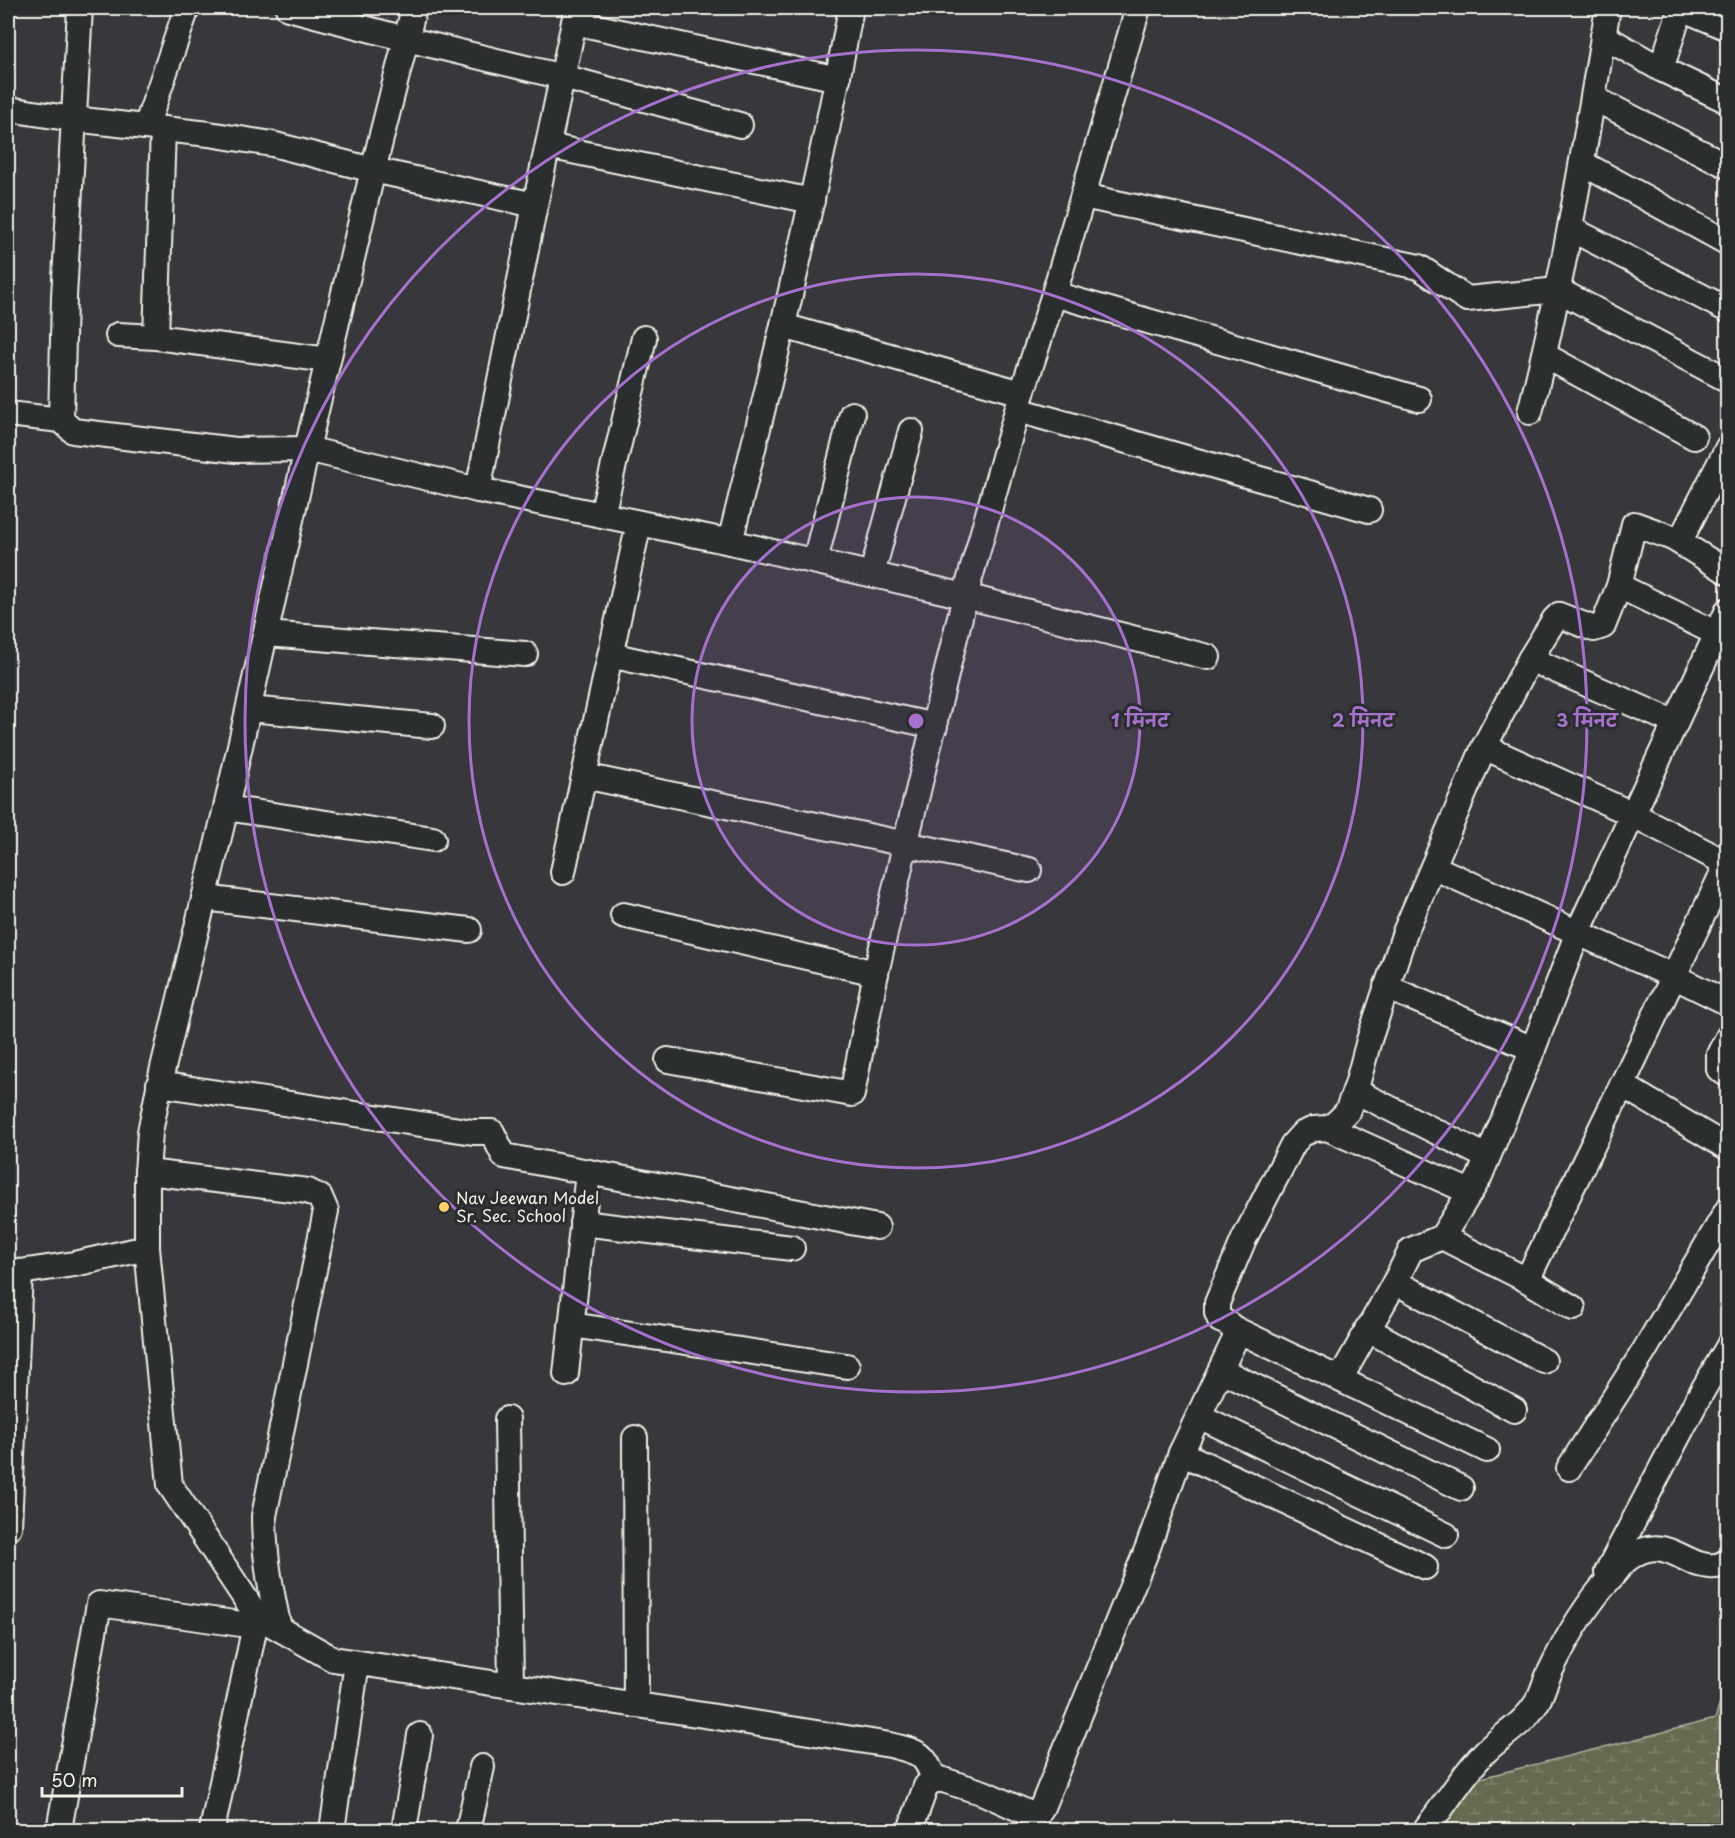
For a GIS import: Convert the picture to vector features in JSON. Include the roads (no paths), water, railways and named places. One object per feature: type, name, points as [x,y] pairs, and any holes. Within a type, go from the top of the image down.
[{"type":"street","points":[[61,420],[64,297],[80,8]]},
{"type":"street","points":[[156,337],[155,128],[187,8]]},
{"type":"street","points":[[288,8],[563,77],[740,125]]},
{"type":"street","points":[[212,1830],[256,1621],[170,1485],[147,1248],[147,1172],[150,1131],[159,1084],[226,808],[328,360],[414,8]]},
{"type":"street","points":[[730,542],[812,201],[851,8]]},
{"type":"street","points":[[668,1060],[852,1094],[905,845],[965,596],[1020,401],[1138,8]]},
{"type":"street","points":[[1530,412],[1571,229],[1608,8]]},
{"type":"street","points":[[1661,69],[1681,8],[1728,28]]},
{"type":"street","points":[[477,490],[576,15],[838,79]]},
{"type":"street","points":[[1603,36],[1661,69],[1728,101]]},
{"type":"street","points":[[1593,98],[1728,166]]},
{"type":"street","points":[[8,110],[209,134],[272,144],[373,170],[535,205]]},
{"type":"street","points":[[548,146],[812,201]]},
{"type":"street","points":[[1582,163],[1728,243]]},
{"type":"street","points":[[1083,196],[1419,267],[1467,299],[1558,290],[1725,378]]},
{"type":"street","points":[[1571,229],[1728,310]]},
{"type":"street","points":[[1054,294],[1419,399]]},
{"type":"street","points":[[783,326],[1370,510]]},
{"type":"street","points":[[118,335],[156,337],[328,360]]},
{"type":"street","points":[[602,515],[644,338]]},
{"type":"street","points":[[1544,355],[1694,437]]},
{"type":"street","points":[[8,414],[61,420],[73,430],[88,433],[236,450],[308,449],[477,490],[872,574],[1208,657]]},
{"type":"street","points":[[815,561],[852,414]]},
{"type":"street","points":[[872,574],[911,431]]},
{"type":"street","points":[[1673,538],[1682,537],[1727,449]]},
{"type":"street","points":[[563,872],[639,523]]},
{"type":"street","points":[[1487,1450],[1235,1329],[1220,1320],[1217,1304],[1244,1239],[1293,1144],[1302,1134],[1327,1128],[1347,1112],[1405,932],[1484,747],[1530,659],[1554,620],[1560,615],[1594,629],[1603,626],[1619,586],[1634,524],[1673,538],[1728,572]]},
{"type":"street","points":[[1619,586],[1721,637]]},
{"type":"street","points":[[1340,1379],[1411,1250],[1442,1237],[1479,1178],[1533,1049],[1578,932],[1676,723],[1721,637],[1728,610]]},
{"type":"street","points":[[266,634],[525,654]]},
{"type":"street","points":[[610,655],[934,726]]},
{"type":"street","points":[[1530,659],[1676,723]]},
{"type":"street","points":[[249,709],[432,726]]},
{"type":"street","points":[[1484,747],[1632,814],[1727,864],[1527,1280]]},
{"type":"street","points":[[584,777],[1029,870]]},
{"type":"street","points":[[226,808],[433,839]]},
{"type":"street","points":[[1433,867],[1728,1003]]},
{"type":"street","points":[[204,898],[469,930]]},
{"type":"street","points":[[623,915],[876,973]]},
{"type":"street","points":[[1386,987],[1533,1049]]},
{"type":"street","points":[[1728,1037],[1719,1054],[1719,1069],[1728,1075]]},
{"type":"street","points":[[159,1084],[473,1132],[492,1132],[504,1156],[877,1227]]},
{"type":"street","points":[[1622,1085],[1728,1148]]},
{"type":"street","points":[[1355,1091],[1487,1157]]},
{"type":"street","points":[[1327,1128],[1470,1192]]},
{"type":"street","points":[[147,1172],[308,1191],[320,1197],[326,1211],[264,1516],[268,1577],[279,1628]]},
{"type":"street","points":[[566,1374],[588,1172]]},
{"type":"street","points":[[1569,1468],[1643,1353],[1728,1209]]},
{"type":"street","points":[[582,1223],[792,1248]]},
{"type":"street","points":[[1442,1237],[1527,1280],[1573,1308]]},
{"type":"street","points":[[9,1527],[14,1271],[74,1264],[147,1248]]},
{"type":"street","points":[[1395,1282],[1544,1361]]},
{"type":"street","points":[[571,1325],[847,1366]]},
{"type":"street","points":[[910,1830],[926,1786],[934,1779],[984,1793],[1028,1813],[1039,1813],[1148,1547],[1181,1454],[1236,1337],[1235,1329]]},
{"type":"street","points":[[1367,1329],[1514,1410]]},
{"type":"street","points":[[1425,1830],[1466,1773],[1500,1738],[1518,1727],[1536,1703],[1568,1635],[1595,1595],[1728,1347]]},
{"type":"street","points":[[1221,1370],[1461,1488]]},
{"type":"street","points":[[1199,1416],[1446,1535]]},
{"type":"street","points":[[507,1419],[512,1686]]},
{"type":"street","points":[[635,1438],[636,1705]]},
{"type":"street","points":[[1181,1454],[1425,1567]]},
{"type":"street","points":[[1595,1595],[1629,1558],[1643,1551],[1656,1548],[1673,1551],[1695,1563],[1716,1567],[1728,1561]]},
{"type":"street","points":[[59,1830],[99,1604],[256,1621],[279,1628],[333,1659],[890,1745],[916,1752],[925,1758],[934,1779]]},
{"type":"street","points":[[332,1830],[357,1663]]},
{"type":"street","points":[[404,1830],[420,1735]]},
{"type":"street","points":[[468,1830],[482,1767]]},
{"type":"place","name":"Nav Jeewan Model Sr. Sec. School","points":[[444,1207]]}]
